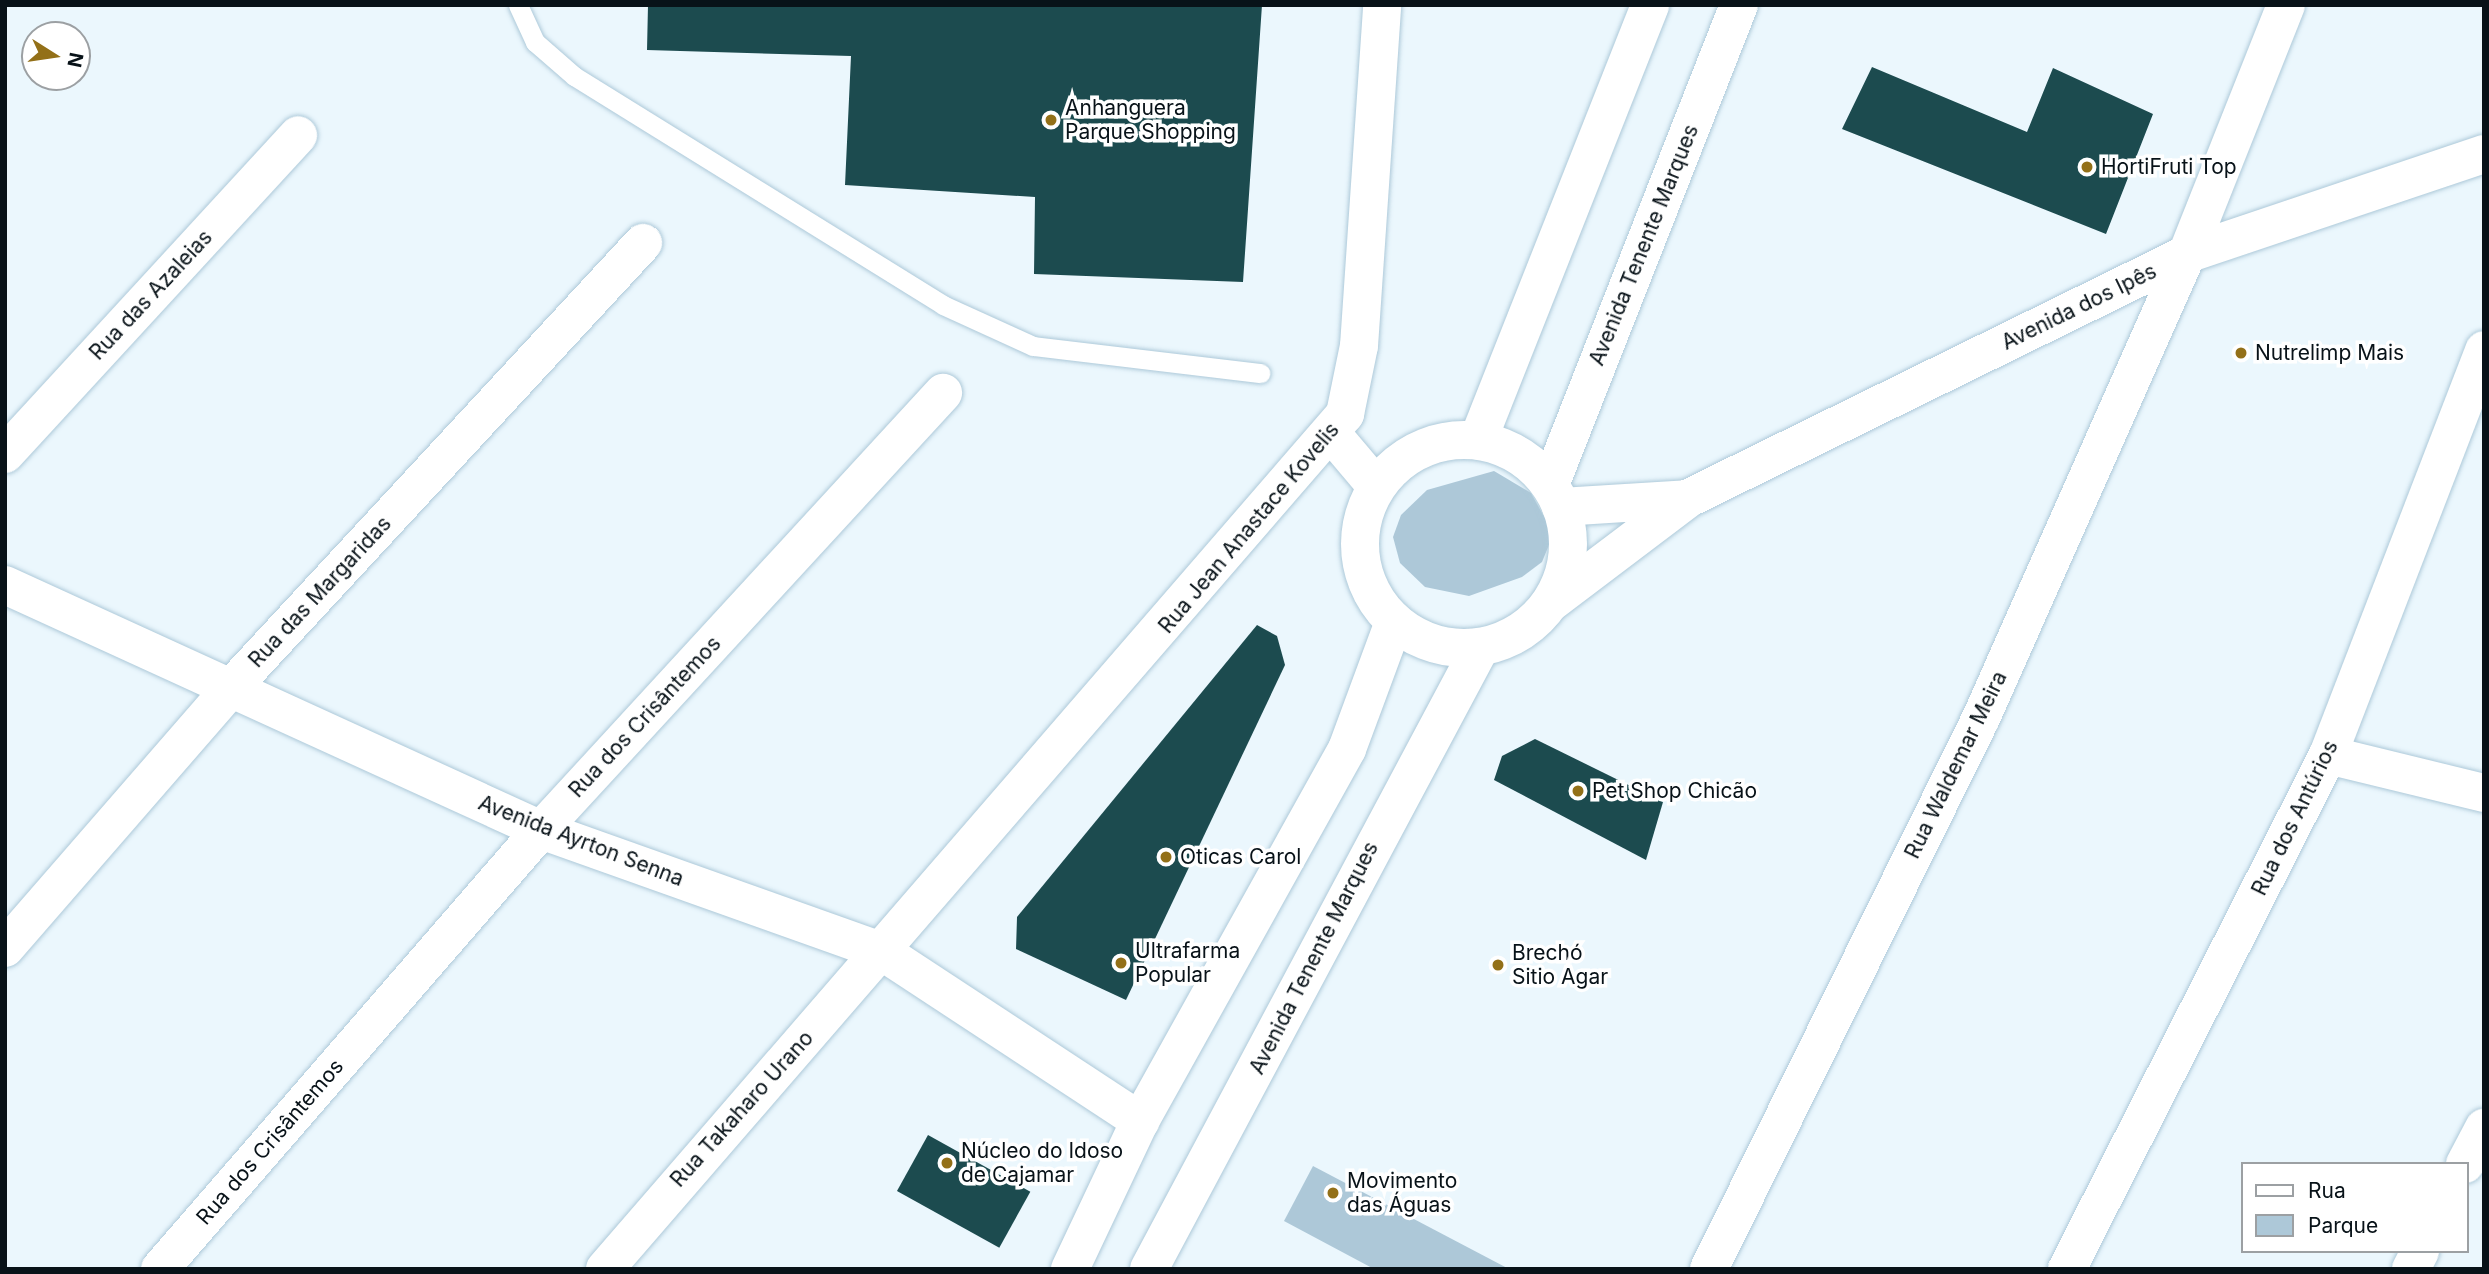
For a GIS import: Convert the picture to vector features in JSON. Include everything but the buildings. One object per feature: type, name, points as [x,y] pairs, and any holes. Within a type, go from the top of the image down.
[{"type":"street","name":"Rua Jean Anastace Kovelis","points":[[883,953],[1332,434],[1345,414],[1359,346],[1382,5]]},
{"type":"street","points":[[1478,440],[1650,5]]},
{"type":"street","name":"Avenida Tenente Marques","points":[[1556,496],[1514,453],[1478,440],[1421,448],[1376,486],[1363,513],[1360,553],[1375,600],[1394,622],[1420,640],[1480,648],[1520,632],[1550,603],[1567,556],[1556,496],[1739,5]]},
{"type":"street","name":"Rua Waldemar Meira","points":[[1709,1269],[1981,718],[2187,254],[2286,5]]},
{"type":"street","name":"Rua das Azaleias","points":[[5,454],[298,135]]},
{"type":"street","name":"Avenida dos Ipês","points":[[1550,603],[1689,498],[2187,254],[2484,154]]},
{"type":"street","name":"Rua das Margaridas","points":[[5,948],[230,689],[643,243]]},
{"type":"street","name":"Rua dos Antúrios","points":[[2067,1269],[2329,755],[2484,350]]},
{"type":"street","name":"Rua dos Crisântemos","points":[[160,1269],[541,830],[943,393]]},
{"type":"street","points":[[1332,434],[1376,486]]},
{"type":"street","name":"Avenida dos Ipês","points":[[1556,496],[1689,498]]},
{"type":"street","name":"Avenida Ayrton Senna","points":[[5,585],[541,830],[883,953],[1140,1121]]},
{"type":"street","points":[[1070,1269],[1140,1121],[1347,749],[1394,622]]},
{"type":"street","name":"Avenida Tenente Marques","points":[[1149,1269],[1480,648]]},
{"type":"street","points":[[2329,755],[2484,793]]},
{"type":"street","name":"Rua Takaharo Urano","points":[[606,1269],[717,1133],[883,953]]},
{"type":"street","points":[[2466,1162],[2484,1128]]},
{"type":"street","points":[[2411,1269],[2419,1253]]},
{"type":"lane","points":[[518,5],[535,42],[574,76],[943,305],[1033,346],[1260,373]]},
{"type":"green space","points":[[1494,471],[1531,493],[1547,522],[1551,540],[1542,562],[1522,577],[1469,596],[1425,587],[1400,563],[1393,537],[1401,515],[1427,490]]},
{"type":"green space","name":"Movimento das Águas","points":[[1313,1166],[1509,1269],[1374,1269],[1284,1221]]},
{"type":"place","name":"Anhanguera Parque Shopping","points":[[1051,120]]},
{"type":"place","name":"HortiFruti Top","points":[[2087,167]]},
{"type":"place","name":"Nutrelimp Mais","points":[[2241,353]]},
{"type":"place","name":"Pet Shop Chicão","points":[[1578,791]]},
{"type":"place","name":"Oticas Carol","points":[[1166,857]]},
{"type":"place","name":"Ultrafarma Popular","points":[[1121,963]]},
{"type":"place","name":"Brechó Sitio Agar","points":[[1498,965]]},
{"type":"place","name":"Núcleo do Idoso de Cajamar","points":[[947,1163]]},
{"type":"place","name":"Movimento das Águas","points":[[1333,1193]]}]
